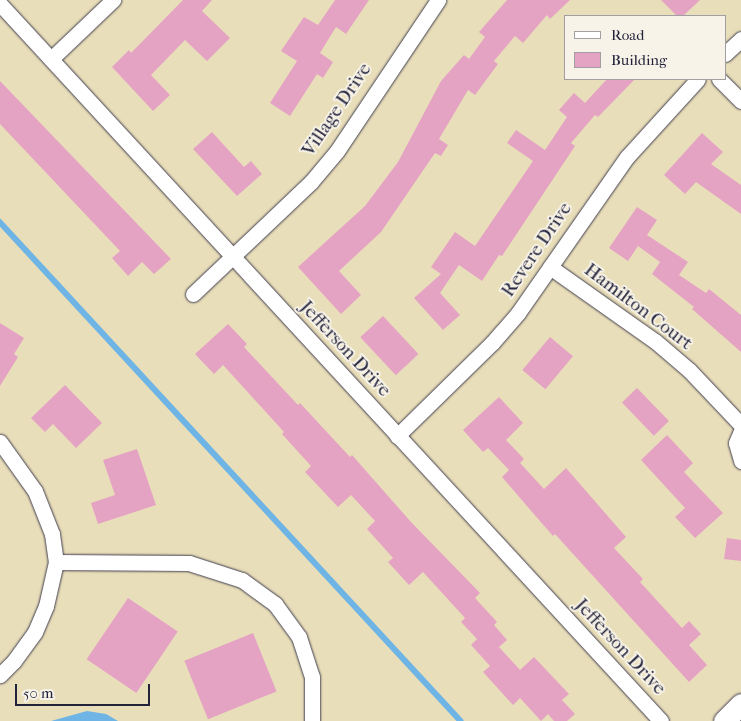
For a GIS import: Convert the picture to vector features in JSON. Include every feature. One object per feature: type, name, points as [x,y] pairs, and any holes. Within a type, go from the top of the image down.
[{"type":"street","points":[[51,59],[113,0]]},
{"type":"street","name":"Village Drive","points":[[193,294],[311,182],[337,151],[438,0]]},
{"type":"street","name":"Jefferson Drive","points":[[0,4],[661,721]]},
{"type":"street","points":[[726,53],[741,40]]},
{"type":"street","name":"Revere Drive","points":[[397,436],[492,344],[550,267],[627,156],[697,80]]},
{"type":"street","points":[[720,80],[741,102]]},
{"type":"street","name":"Hamilton Court","points":[[550,267],[656,341],[689,370],[741,425]]},
{"type":"street","points":[[741,431],[736,443],[741,461]]},
{"type":"street","points":[[0,442],[35,491],[52,534],[56,562],[46,606],[35,632],[0,675]]},
{"type":"street","points":[[56,562],[189,563],[242,580],[275,604],[299,637],[312,677],[312,721]]},
{"type":"street","points":[[724,721],[741,704]]},
{"type":"water","points":[[87,711],[106,714],[118,721],[51,721]]},
{"type":"building","points":[[183,0],[212,0],[202,11],[230,38],[207,61],[185,40],[151,75],[170,95],[153,111],[112,67],[129,50],[131,53]]},
{"type":"building","points":[[335,0],[369,0],[346,34],[336,27],[320,53],[333,62],[323,78],[317,74],[290,116],[270,103],[297,61],[281,51],[304,17],[318,25]]},
{"type":"building","points":[[507,0],[570,0],[550,19],[547,15],[523,43],[515,36],[494,61],[498,64],[475,95],[468,90],[439,139],[448,145],[441,156],[435,153],[381,232],[339,271],[361,295],[341,314],[298,267],[365,206],[398,162],[441,81],[464,55],[469,59],[485,37],[479,32]]},
{"type":"building","points":[[661,0],[700,0],[684,15],[676,15]]},
{"type":"building","points":[[606,80],[634,80],[598,117],[595,115],[571,143],[575,146],[502,256],[499,255],[482,281],[459,265],[440,293],[460,315],[443,330],[414,298],[441,274],[431,267],[455,232],[475,246],[533,161],[507,143],[516,130],[545,150],[567,117],[559,110],[574,93],[585,103]]},
{"type":"building","points":[[0,81],[171,259],[154,274],[142,262],[128,276],[112,258],[120,251],[0,124]]},
{"type":"building","points":[[212,132],[244,167],[251,161],[262,174],[237,196],[193,149]]},
{"type":"building","points":[[702,133],[723,152],[711,164],[741,185],[741,214],[696,182],[685,194],[664,175]]},
{"type":"building","points":[[637,207],[657,220],[647,235],[688,262],[679,275],[706,293],[709,289],[741,315],[741,352],[692,309],[694,307],[652,274],[660,262],[638,246],[628,261],[609,248]]},
{"type":"building","points":[[383,316],[418,354],[396,375],[360,337]]},
{"type":"building","points":[[0,323],[24,338],[14,354],[18,357],[0,386]]},
{"type":"building","points":[[228,324],[247,344],[244,347],[298,405],[300,403],[350,457],[352,455],[411,522],[480,593],[475,598],[497,622],[494,625],[507,640],[499,647],[520,670],[534,657],[569,694],[562,700],[575,714],[567,721],[554,721],[548,714],[541,721],[520,698],[513,705],[483,672],[490,666],[471,645],[477,639],[461,622],[465,618],[423,572],[409,585],[388,562],[393,558],[367,529],[375,521],[351,495],[338,507],[305,472],[311,466],[282,434],[284,432],[223,365],[214,374],[195,354]]},
{"type":"building","points":[[550,337],[573,356],[545,389],[522,370]]},
{"type":"building","points":[[65,385],[102,423],[76,448],[53,424],[45,432],[31,418]]},
{"type":"building","points":[[637,388],[669,421],[654,436],[622,403]]},
{"type":"building","points":[[499,397],[523,423],[506,440],[524,459],[520,463],[544,489],[566,468],[626,537],[614,548],[643,579],[640,582],[682,628],[689,621],[701,634],[689,645],[707,665],[689,682],[555,534],[553,536],[502,477],[509,470],[488,448],[483,452],[463,430]]},
{"type":"building","points":[[667,435],[693,463],[684,472],[723,513],[695,538],[675,517],[685,508],[641,460]]},
{"type":"building","points":[[137,449],[156,505],[98,524],[91,503],[115,495],[103,460]]},
{"type":"building","points":[[727,538],[741,540],[741,561],[724,559]]},
{"type":"building","points":[[128,598],[178,632],[136,693],[87,659]]},
{"type":"building","points":[[253,633],[277,691],[208,719],[184,661]]},
{"type":"waterway","points":[[0,222],[461,721]]}]
